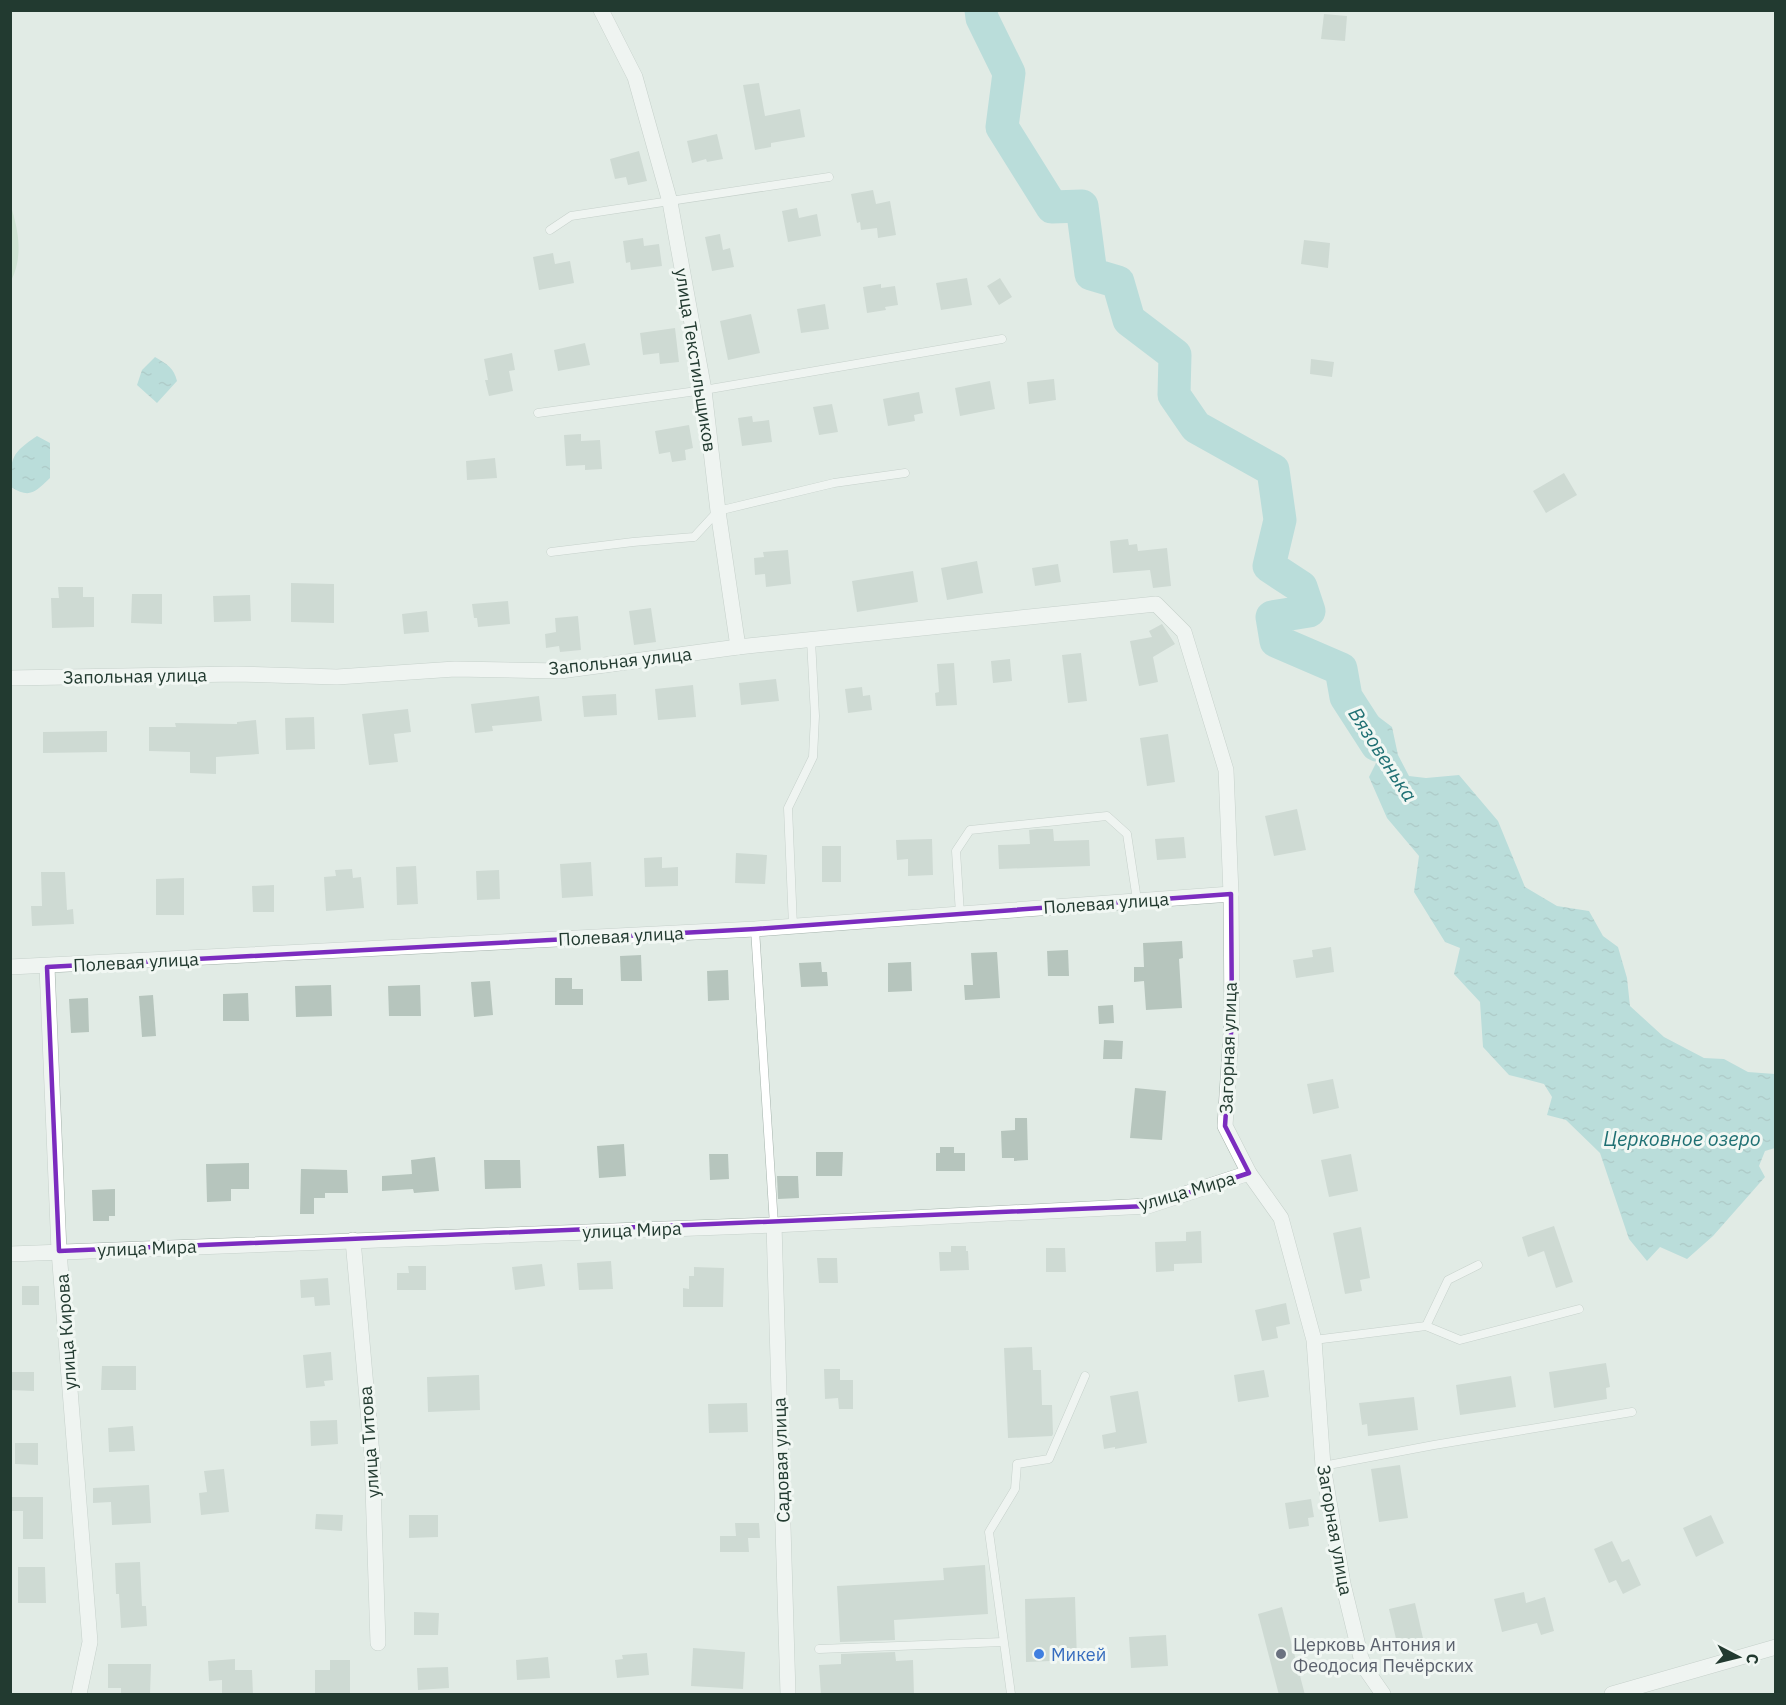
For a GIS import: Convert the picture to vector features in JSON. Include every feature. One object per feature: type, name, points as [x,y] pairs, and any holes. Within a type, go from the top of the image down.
[{"type":"street","name":"улица Текстильщиков","points":[[601,10],[634,77],[669,202],[704,390],[718,511],[738,647]]},
{"type":"street","name":"Запольная улица","points":[[10,678],[236,674],[337,677],[455,669],[560,671],[738,647],[1156,604]]},
{"type":"street","name":"Загорная улица","points":[[1156,604],[1184,632],[1226,770],[1231,894],[1232,1018],[1225,1126],[1249,1173],[1281,1218],[1314,1340],[1323,1466],[1343,1584],[1361,1659],[1383,1695]]},
{"type":"street","name":"Полевая улица","points":[[10,968],[755,929],[1231,894]]},
{"type":"street","name":"улица Кирова","points":[[47,967],[59,1251],[90,1642],[79,1695]]},
{"type":"street","name":"улица Мира","points":[[10,1254],[774,1225],[1148,1206],[1249,1173]]},
{"type":"street","name":"Садовая улица","points":[[774,1225],[788,1695]]},
{"type":"street","name":"улица Титова","points":[[353,1240],[372,1455],[378,1643]]},
{"type":"street","points":[[1612,1695],[1776,1647]]},
{"type":"lane","points":[[550,230],[571,216],[829,177]]},
{"type":"lane","points":[[538,413],[704,390],[1002,339]]},
{"type":"lane","points":[[551,552],[694,537],[718,511],[834,483],[905,473]]},
{"type":"lane","points":[[793,926],[788,808],[813,757],[815,716],[811,640]]},
{"type":"lane","points":[[960,914],[956,851],[970,830],[1107,816],[1126,834],[1137,900]]},
{"type":"lane","points":[[755,929],[774,1225]]},
{"type":"lane","points":[[1426,1326],[1448,1280],[1478,1265]]},
{"type":"lane","points":[[1314,1340],[1426,1326],[1460,1340],[1579,1309]]},
{"type":"lane","points":[[1011,1695],[988,1532],[1015,1489],[1017,1464],[1049,1459],[1085,1376]]},
{"type":"lane","points":[[1323,1466],[1632,1412]]},
{"type":"lane","points":[[819,1649],[1003,1642]]},
{"type":"highlighted area","points":[[1231,894],[1232,1018],[1225,1126],[1249,1173],[1148,1206],[59,1251],[47,967],[755,929]]},
{"type":"green space","points":[[10,203],[19,252],[11,281]]},
{"type":"water","points":[[155,357],[169,367],[177,381],[157,403],[137,385],[142,370]]},
{"type":"water","points":[[37,436],[50,443],[50,478],[36,490],[23,493],[11,487],[12,462],[22,447]]},
{"type":"water","name":"Церковное озеро","points":[[1359,702],[1392,727],[1398,755],[1409,776],[1426,778],[1459,775],[1498,821],[1525,887],[1557,906],[1589,911],[1603,936],[1618,947],[1627,978],[1630,1006],[1664,1037],[1704,1058],[1724,1059],[1748,1072],[1775,1074],[1775,1148],[1765,1151],[1759,1166],[1765,1177],[1713,1236],[1687,1259],[1660,1247],[1647,1261],[1629,1239],[1600,1153],[1566,1120],[1547,1115],[1552,1097],[1544,1084],[1509,1075],[1483,1047],[1480,1002],[1454,974],[1460,948],[1445,942],[1414,892],[1419,856],[1387,818],[1369,777],[1378,759],[1346,710]]},
{"type":"building","points":[[1324,14],[1347,16],[1345,41],[1321,39]]},
{"type":"building","points":[[759,83],[765,116],[800,109],[805,137],[771,143],[771,147],[755,150],[743,85]]},
{"type":"building","points":[[717,134],[723,159],[707,162],[706,159],[692,163],[687,141]]},
{"type":"building","points":[[639,151],[647,181],[628,185],[626,177],[615,179],[610,159]]},
{"type":"building","points":[[873,190],[876,204],[890,201],[896,235],[878,238],[877,228],[861,230],[860,222],[857,223],[851,194]]},
{"type":"building","points":[[797,208],[799,218],[817,214],[821,236],[788,242],[782,211]]},
{"type":"building","points":[[720,234],[723,250],[730,248],[734,267],[712,271],[705,237]]},
{"type":"building","points":[[643,238],[644,246],[659,244],[662,266],[631,270],[630,262],[626,263],[623,241]]},
{"type":"building","points":[[1304,240],[1330,243],[1328,268],[1301,264]]},
{"type":"building","points":[[553,253],[555,264],[570,261],[574,283],[539,290],[533,257]]},
{"type":"building","points":[[967,278],[972,305],[941,310],[936,283]]},
{"type":"building","points":[[1000,278],[1012,297],[999,305],[987,286]]},
{"type":"building","points":[[881,284],[881,288],[895,286],[898,305],[885,307],[886,310],[867,313],[863,287]]},
{"type":"building","points":[[825,304],[829,329],[801,333],[797,309]]},
{"type":"building","points":[[751,314],[760,353],[728,360],[720,321]]},
{"type":"building","points":[[675,328],[679,362],[660,364],[659,353],[643,355],[640,333]]},
{"type":"building","points":[[585,343],[590,365],[558,371],[554,350]]},
{"type":"building","points":[[512,353],[515,370],[509,371],[513,391],[489,396],[485,380],[488,380],[484,359]]},
{"type":"building","points":[[1311,359],[1334,362],[1332,377],[1310,374]]},
{"type":"building","points":[[1054,379],[1056,400],[1029,404],[1027,382]]},
{"type":"building","points":[[990,381],[995,409],[960,416],[955,388]]},
{"type":"building","points":[[919,392],[923,413],[914,415],[915,421],[888,426],[883,399]]},
{"type":"building","points":[[832,404],[838,432],[819,435],[813,407]]},
{"type":"building","points":[[752,416],[753,422],[769,420],[772,442],[742,446],[738,418]]},
{"type":"building","points":[[689,425],[693,448],[685,450],[686,460],[672,462],[670,452],[659,454],[655,431]]},
{"type":"building","points":[[581,434],[581,441],[600,440],[602,469],[585,470],[585,465],[566,466],[564,435]]},
{"type":"building","points":[[495,458],[497,478],[467,480],[466,461]]},
{"type":"building","points":[[1564,473],[1577,495],[1546,513],[1533,491]]},
{"type":"building","points":[[1128,539],[1129,545],[1137,544],[1138,551],[1167,548],[1171,586],[1153,588],[1150,570],[1113,573],[1110,541]]},
{"type":"building","points":[[788,550],[791,584],[766,587],[765,574],[755,575],[754,558],[764,557],[763,552]]},
{"type":"building","points":[[977,561],[983,593],[947,600],[941,568]]},
{"type":"building","points":[[1058,564],[1061,582],[1035,586],[1032,568]]},
{"type":"building","points":[[913,571],[918,602],[857,612],[852,581]]},
{"type":"building","points":[[291,583],[334,584],[334,623],[291,622]]},
{"type":"building","points":[[58,587],[83,587],[83,597],[94,597],[94,627],[52,628],[51,598],[59,598]]},
{"type":"building","points":[[132,594],[162,594],[162,624],[131,623]]},
{"type":"building","points":[[250,595],[251,621],[214,622],[213,596]]},
{"type":"building","points":[[508,601],[510,624],[478,627],[472,604]]},
{"type":"building","points":[[651,608],[656,642],[634,645],[629,611]]},
{"type":"building","points":[[427,611],[429,632],[404,634],[402,614]]},
{"type":"building","points":[[578,616],[581,650],[560,652],[559,646],[546,648],[545,634],[556,632],[555,618]]},
{"type":"building","points":[[1162,624],[1175,644],[1153,657],[1158,682],[1139,686],[1130,641],[1152,637],[1149,631]]},
{"type":"building","points":[[1081,653],[1087,701],[1068,703],[1062,655]]},
{"type":"building","points":[[1010,659],[1012,681],[993,683],[991,661]]},
{"type":"building","points":[[954,663],[957,705],[936,706],[935,693],[939,692],[937,664]]},
{"type":"building","points":[[776,679],[779,701],[741,705],[739,683]]},
{"type":"building","points":[[693,685],[696,717],[658,720],[655,689]]},
{"type":"building","points":[[862,687],[863,696],[870,695],[872,710],[848,713],[845,689]]},
{"type":"building","points":[[616,694],[617,715],[584,717],[582,696]]},
{"type":"building","points":[[539,696],[542,721],[492,726],[493,731],[475,733],[471,704]]},
{"type":"building","points":[[408,709],[411,732],[394,734],[398,762],[369,765],[362,714]]},
{"type":"building","points":[[314,717],[315,749],[286,750],[285,718]]},
{"type":"building","points":[[256,720],[259,754],[216,757],[216,774],[190,773],[190,752],[149,751],[149,727],[176,727],[175,723],[237,724],[237,722]]},
{"type":"building","points":[[107,731],[107,752],[43,753],[43,732]]},
{"type":"building","points":[[1168,734],[1175,782],[1147,786],[1140,738]]},
{"type":"building","points":[[1297,809],[1306,850],[1274,856],[1265,816]]},
{"type":"building","points":[[1053,829],[1054,841],[1089,840],[1090,866],[999,869],[998,845],[1030,844],[1029,830]]},
{"type":"building","points":[[1184,837],[1186,858],[1157,860],[1155,839]]},
{"type":"building","points":[[932,839],[933,875],[908,876],[908,859],[897,860],[896,840]]},
{"type":"building","points":[[822,846],[841,846],[841,882],[822,882]]},
{"type":"building","points":[[736,853],[767,855],[765,884],[735,883]]},
{"type":"building","points":[[662,857],[662,868],[678,867],[678,886],[645,887],[644,858]]},
{"type":"building","points":[[591,862],[593,896],[562,898],[560,864]]},
{"type":"building","points":[[416,866],[418,904],[397,905],[396,867]]},
{"type":"building","points":[[352,869],[353,878],[361,877],[364,908],[326,911],[324,877],[336,876],[335,870]]},
{"type":"building","points":[[499,870],[500,899],[477,900],[476,871]]},
{"type":"building","points":[[41,872],[65,872],[67,910],[73,909],[74,924],[32,926],[31,906],[42,906]]},
{"type":"building","points":[[184,878],[184,915],[156,915],[156,879]]},
{"type":"building","points":[[274,885],[274,912],[253,912],[252,886]]},
{"type":"building","points":[[1182,941],[1183,958],[1179,959],[1182,1008],[1146,1010],[1144,981],[1134,982],[1134,967],[1144,967],[1143,943]]},
{"type":"building","points":[[1331,947],[1334,972],[1296,978],[1293,960],[1313,957],[1312,950]]},
{"type":"building","points":[[1068,950],[1069,976],[1048,976],[1047,951]]},
{"type":"building","points":[[997,952],[1000,998],[965,1000],[964,985],[973,985],[971,953]]},
{"type":"building","points":[[641,955],[642,981],[621,981],[620,956]]},
{"type":"building","points":[[821,962],[822,972],[827,972],[828,986],[801,987],[799,963]]},
{"type":"building","points":[[911,962],[912,991],[888,992],[888,963]]},
{"type":"building","points":[[728,970],[729,1000],[708,1001],[707,971]]},
{"type":"building","points":[[555,978],[572,978],[572,989],[583,989],[583,1005],[555,1005]]},
{"type":"building","points":[[490,981],[493,1015],[474,1017],[471,982]]},
{"type":"building","points":[[331,985],[332,1016],[296,1017],[295,986]]},
{"type":"building","points":[[420,985],[421,1016],[389,1016],[388,986]]},
{"type":"building","points":[[248,993],[249,1021],[223,1021],[223,994]]},
{"type":"building","points":[[153,995],[156,1036],[142,1037],[139,996]]},
{"type":"building","points":[[88,998],[89,1032],[71,1033],[69,999]]},
{"type":"building","points":[[1113,1005],[1114,1023],[1099,1024],[1098,1006]]},
{"type":"building","points":[[1104,1040],[1123,1041],[1122,1059],[1103,1059]]},
{"type":"building","points":[[1333,1079],[1339,1108],[1313,1114],[1307,1084]]},
{"type":"building","points":[[1135,1088],[1166,1091],[1162,1140],[1130,1138]]},
{"type":"building","points":[[1015,1118],[1027,1118],[1028,1160],[1014,1161],[1014,1158],[1002,1158],[1001,1131],[1015,1130]]},
{"type":"building","points":[[624,1144],[626,1176],[599,1178],[597,1146]]},
{"type":"building","points":[[940,1147],[954,1147],[954,1153],[965,1153],[965,1171],[936,1171],[936,1153],[940,1153]]},
{"type":"building","points":[[816,1152],[843,1152],[842,1176],[816,1176]]},
{"type":"building","points":[[709,1154],[728,1154],[729,1179],[710,1180]]},
{"type":"building","points":[[1351,1154],[1358,1191],[1329,1197],[1321,1160]]},
{"type":"building","points":[[435,1157],[439,1191],[414,1193],[413,1189],[382,1191],[382,1176],[412,1174],[411,1160]]},
{"type":"building","points":[[484,1160],[520,1160],[521,1188],[485,1189]]},
{"type":"building","points":[[249,1163],[249,1189],[231,1189],[231,1201],[207,1202],[206,1164]]},
{"type":"building","points":[[301,1169],[347,1170],[348,1193],[325,1193],[325,1198],[314,1198],[314,1214],[300,1214]]},
{"type":"building","points":[[777,1176],[798,1176],[799,1198],[778,1199]]},
{"type":"building","points":[[115,1189],[115,1216],[109,1216],[109,1221],[93,1221],[92,1190]]},
{"type":"building","points":[[1554,1226],[1573,1282],[1556,1288],[1544,1251],[1528,1257],[1522,1237]]},
{"type":"building","points":[[1361,1227],[1370,1278],[1360,1280],[1362,1291],[1345,1294],[1333,1233]]},
{"type":"building","points":[[1201,1231],[1202,1263],[1174,1264],[1174,1271],[1156,1272],[1155,1242],[1186,1241],[1186,1232]]},
{"type":"building","points":[[951,1246],[966,1246],[969,1270],[940,1271],[939,1252],[951,1252]]},
{"type":"building","points":[[1046,1248],[1065,1248],[1066,1272],[1046,1272]]},
{"type":"building","points":[[817,1258],[837,1258],[838,1283],[819,1283]]},
{"type":"building","points":[[611,1261],[613,1289],[579,1290],[577,1263]]},
{"type":"building","points":[[542,1264],[545,1286],[515,1290],[512,1267]]},
{"type":"building","points":[[408,1266],[426,1266],[426,1290],[397,1290],[397,1273],[409,1273]]},
{"type":"building","points":[[694,1267],[724,1268],[723,1307],[683,1307],[683,1288],[689,1289],[689,1276],[694,1276]]},
{"type":"building","points":[[328,1278],[330,1305],[315,1306],[314,1297],[301,1298],[300,1280]]},
{"type":"building","points":[[22,1286],[39,1286],[39,1305],[22,1305]]},
{"type":"building","points":[[1286,1303],[1290,1324],[1276,1327],[1278,1338],[1262,1341],[1255,1310]]},
{"type":"building","points":[[1032,1347],[1033,1370],[1041,1370],[1042,1405],[1052,1405],[1053,1434],[1052,1436],[1008,1438],[1004,1348]]},
{"type":"building","points":[[331,1352],[333,1380],[324,1381],[325,1386],[306,1388],[303,1355]]},
{"type":"building","points":[[1606,1363],[1610,1387],[1606,1388],[1607,1399],[1554,1408],[1549,1372]]},
{"type":"building","points":[[102,1366],[136,1366],[136,1390],[101,1390]]},
{"type":"building","points":[[824,1369],[840,1369],[840,1380],[853,1380],[853,1409],[839,1409],[838,1398],[825,1399]]},
{"type":"building","points":[[1264,1370],[1269,1397],[1238,1402],[1234,1375]]},
{"type":"building","points":[[10,1372],[34,1372],[34,1391],[10,1390]]},
{"type":"building","points":[[479,1375],[480,1410],[428,1412],[427,1377]]},
{"type":"building","points":[[1511,1376],[1516,1407],[1460,1415],[1456,1385]]},
{"type":"building","points":[[1138,1391],[1147,1443],[1104,1449],[1102,1435],[1116,1432],[1110,1396]]},
{"type":"building","points":[[1414,1397],[1418,1430],[1368,1436],[1367,1424],[1362,1425],[1359,1403]]},
{"type":"building","points":[[747,1403],[748,1432],[709,1433],[708,1404]]},
{"type":"building","points":[[337,1420],[338,1444],[311,1446],[310,1421]]},
{"type":"building","points":[[133,1426],[135,1451],[109,1452],[108,1428]]},
{"type":"building","points":[[15,1443],[38,1443],[38,1465],[15,1464]]},
{"type":"building","points":[[1400,1465],[1408,1518],[1379,1522],[1371,1469]]},
{"type":"building","points":[[224,1469],[229,1512],[201,1515],[199,1493],[207,1492],[204,1471]]},
{"type":"building","points":[[149,1485],[151,1523],[112,1525],[111,1502],[93,1503],[93,1488]]},
{"type":"building","points":[[10,1497],[43,1497],[43,1539],[23,1539],[23,1511],[10,1511]]},
{"type":"building","points":[[1311,1499],[1314,1517],[1308,1518],[1309,1526],[1289,1529],[1285,1503]]},
{"type":"building","points":[[316,1514],[343,1515],[342,1531],[315,1529]]},
{"type":"building","points":[[409,1515],[438,1515],[438,1537],[409,1538]]},
{"type":"building","points":[[1711,1515],[1724,1543],[1696,1557],[1683,1528]]},
{"type":"building","points":[[735,1523],[759,1523],[760,1538],[748,1538],[749,1552],[720,1552],[720,1536],[736,1536]]},
{"type":"building","points":[[1612,1541],[1622,1562],[1629,1559],[1641,1585],[1623,1594],[1616,1580],[1609,1583],[1594,1549]]},
{"type":"building","points":[[140,1562],[142,1606],[146,1606],[147,1626],[121,1628],[119,1594],[116,1594],[115,1563]]},
{"type":"building","points":[[985,1565],[988,1614],[894,1620],[895,1640],[840,1642],[837,1586],[944,1580],[943,1568]]},
{"type":"building","points":[[18,1567],[45,1567],[46,1603],[18,1603]]},
{"type":"building","points":[[1524,1592],[1526,1603],[1545,1597],[1554,1631],[1541,1635],[1537,1623],[1502,1632],[1494,1599]]},
{"type":"building","points":[[1075,1597],[1077,1660],[1026,1662],[1025,1599]]},
{"type":"building","points":[[1415,1603],[1423,1638],[1397,1643],[1389,1609]]},
{"type":"building","name":"Церковь Антония и Феодосия Печёрских","points":[[1282,1607],[1305,1695],[1279,1695],[1258,1614]]},
{"type":"building","points":[[414,1612],[439,1613],[438,1635],[414,1635]]},
{"type":"building","points":[[1166,1635],[1168,1666],[1131,1668],[1129,1637]]},
{"type":"building","points":[[693,1648],[745,1652],[743,1689],[691,1686]]},
{"type":"building","points":[[895,1652],[896,1661],[913,1660],[914,1695],[821,1695],[819,1665],[841,1664],[841,1654]]},
{"type":"building","points":[[647,1653],[649,1675],[617,1678],[615,1660],[623,1659],[622,1655]]},
{"type":"building","points":[[548,1657],[550,1678],[517,1680],[516,1660]]},
{"type":"building","points":[[235,1659],[235,1670],[252,1670],[253,1695],[222,1695],[222,1680],[209,1681],[208,1661]]},
{"type":"building","points":[[330,1660],[350,1660],[350,1693],[315,1693],[315,1670],[330,1670]]},
{"type":"building","points":[[108,1664],[151,1664],[150,1695],[121,1695],[121,1688],[108,1688]]},
{"type":"building","points":[[448,1667],[449,1688],[418,1690],[417,1668]]},
{"type":"waterway","name":"Вязовенька","points":[[981,10],[982,18],[1009,73],[1002,127],[1052,207],[1082,206],[1091,274],[1118,282],[1129,320],[1175,355],[1174,395],[1196,427],[1273,470],[1280,520],[1269,566],[1301,587],[1309,611],[1272,617],[1276,641],[1341,669],[1346,697],[1377,745]]},
{"type":"place","name":"Микей","points":[[1039,1654]]},
{"type":"place","name":"Церковь Антония и Феодосия Печёрских","points":[[1281,1654]]}]
